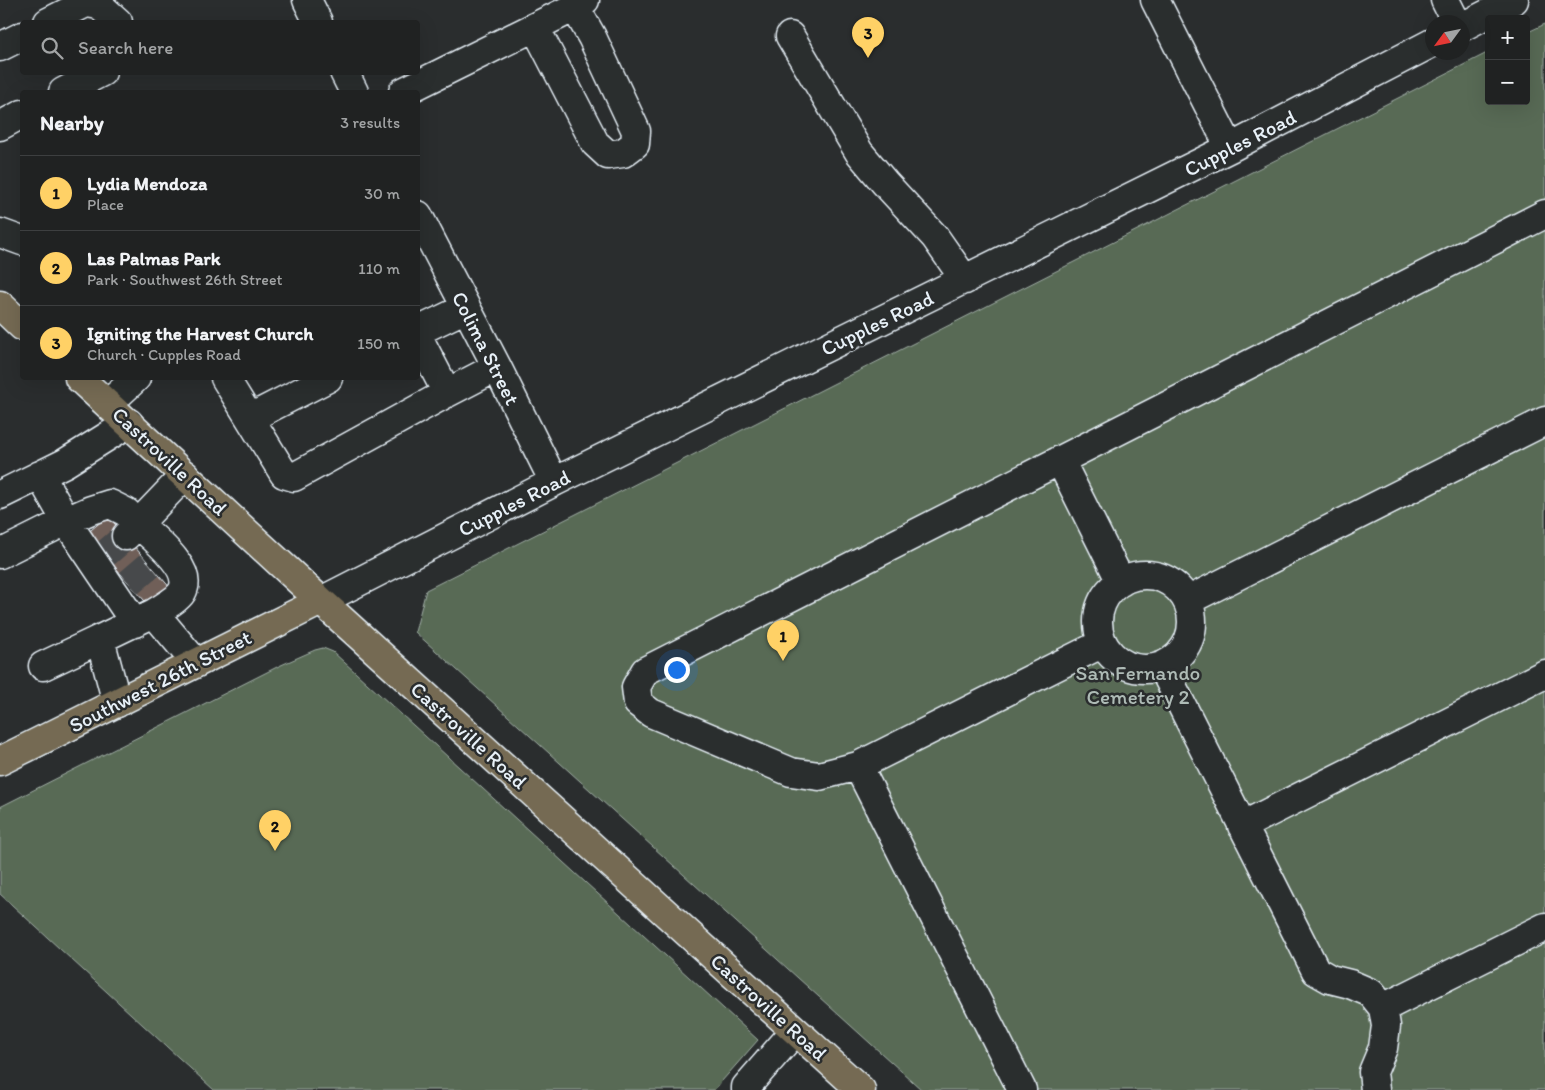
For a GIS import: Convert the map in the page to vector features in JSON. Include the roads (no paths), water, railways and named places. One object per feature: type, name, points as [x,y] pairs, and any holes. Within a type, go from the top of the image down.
[{"type":"main road","points":[[0,305],[20,324]]},
{"type":"main road","name":"Castroville Road","points":[[81,380],[320,601],[860,1090]]},
{"type":"main road","name":"Southwest 26th Street","points":[[0,761],[320,601]]},
{"type":"street","points":[[307,0],[317,20]]},
{"type":"street","points":[[1155,0],[1230,148]]},
{"type":"street","points":[[1445,0],[1452,15]]},
{"type":"street","points":[[1470,23],[1513,0]]},
{"type":"street","points":[[52,20],[86,3],[99,5],[116,20]]},
{"type":"street","points":[[407,90],[580,4],[592,37],[636,131],[635,144],[623,153],[608,155],[595,144],[535,27]]},
{"type":"street","points":[[790,36],[859,152],[935,237],[964,280]]},
{"type":"street","points":[[0,47],[20,37]]},
{"type":"street","name":"Cupples Road","points":[[320,601],[554,482],[1230,148],[1425,46]]},
{"type":"street","points":[[67,90],[96,75]]},
{"type":"street","points":[[346,75],[353,90]]},
{"type":"street","points":[[0,126],[20,115]]},
{"type":"street","points":[[1103,643],[858,766],[819,776],[791,772],[651,713],[638,703],[636,687],[645,671],[1545,214]]},
{"type":"street","name":"Colima Street","points":[[420,224],[426,252],[466,308],[554,482]]},
{"type":"street","points":[[0,233],[20,240]]},
{"type":"street","points":[[420,330],[466,308]]},
{"type":"street","points":[[420,341],[447,393]]},
{"type":"street","points":[[226,380],[284,474],[294,477],[497,367]]},
{"type":"street","points":[[108,404],[134,380]]},
{"type":"street","points":[[250,418],[324,380]]},
{"type":"street","points":[[1187,601],[1545,421]]},
{"type":"street","points":[[0,495],[64,463],[129,423]]},
{"type":"street","points":[[1060,460],[1121,582]]},
{"type":"street","points":[[40,475],[66,521],[100,560],[145,618],[196,663]]},
{"type":"street","points":[[132,530],[185,475]]},
{"type":"street","points":[[0,554],[66,521],[110,504],[126,512],[132,530],[158,557],[180,568],[185,584],[181,594],[145,618],[43,666]]},
{"type":"street","points":[[1150,575],[1165,580],[1178,589],[1187,601],[1192,616],[1191,632],[1185,646],[1175,658],[1162,666],[1145,670],[1128,666],[1113,657],[1103,643],[1098,626],[1100,609],[1108,593],[1121,582],[1135,576],[1150,575]]},
{"type":"street","points":[[100,639],[117,703]]},
{"type":"street","points":[[1162,666],[1316,971],[1330,979],[1350,984],[1371,993],[1383,1008],[1386,1026],[1383,1048],[1373,1072],[1375,1090]]},
{"type":"street","points":[[1242,826],[1545,674]]},
{"type":"street","points":[[858,766],[1022,1090]]},
{"type":"street","points":[[1383,1008],[1545,927]]},
{"type":"street","points":[[746,1090],[746,1087],[795,1031]]},
{"type":"tunnel","points":[[104,555],[126,536]]},
{"type":"tunnel","points":[[129,583],[150,565]]},
{"type":"place","name":"Igniting the Harvest Church","points":[[868,58]]},
{"type":"place","name":"Lydia Mendoza","points":[[783,661]]},
{"type":"place","name":"Las Palmas Park","points":[[275,851]]},
{"type":"park label","name":"San Fernando Cemetery 2","points":[[1138,684]]}]
